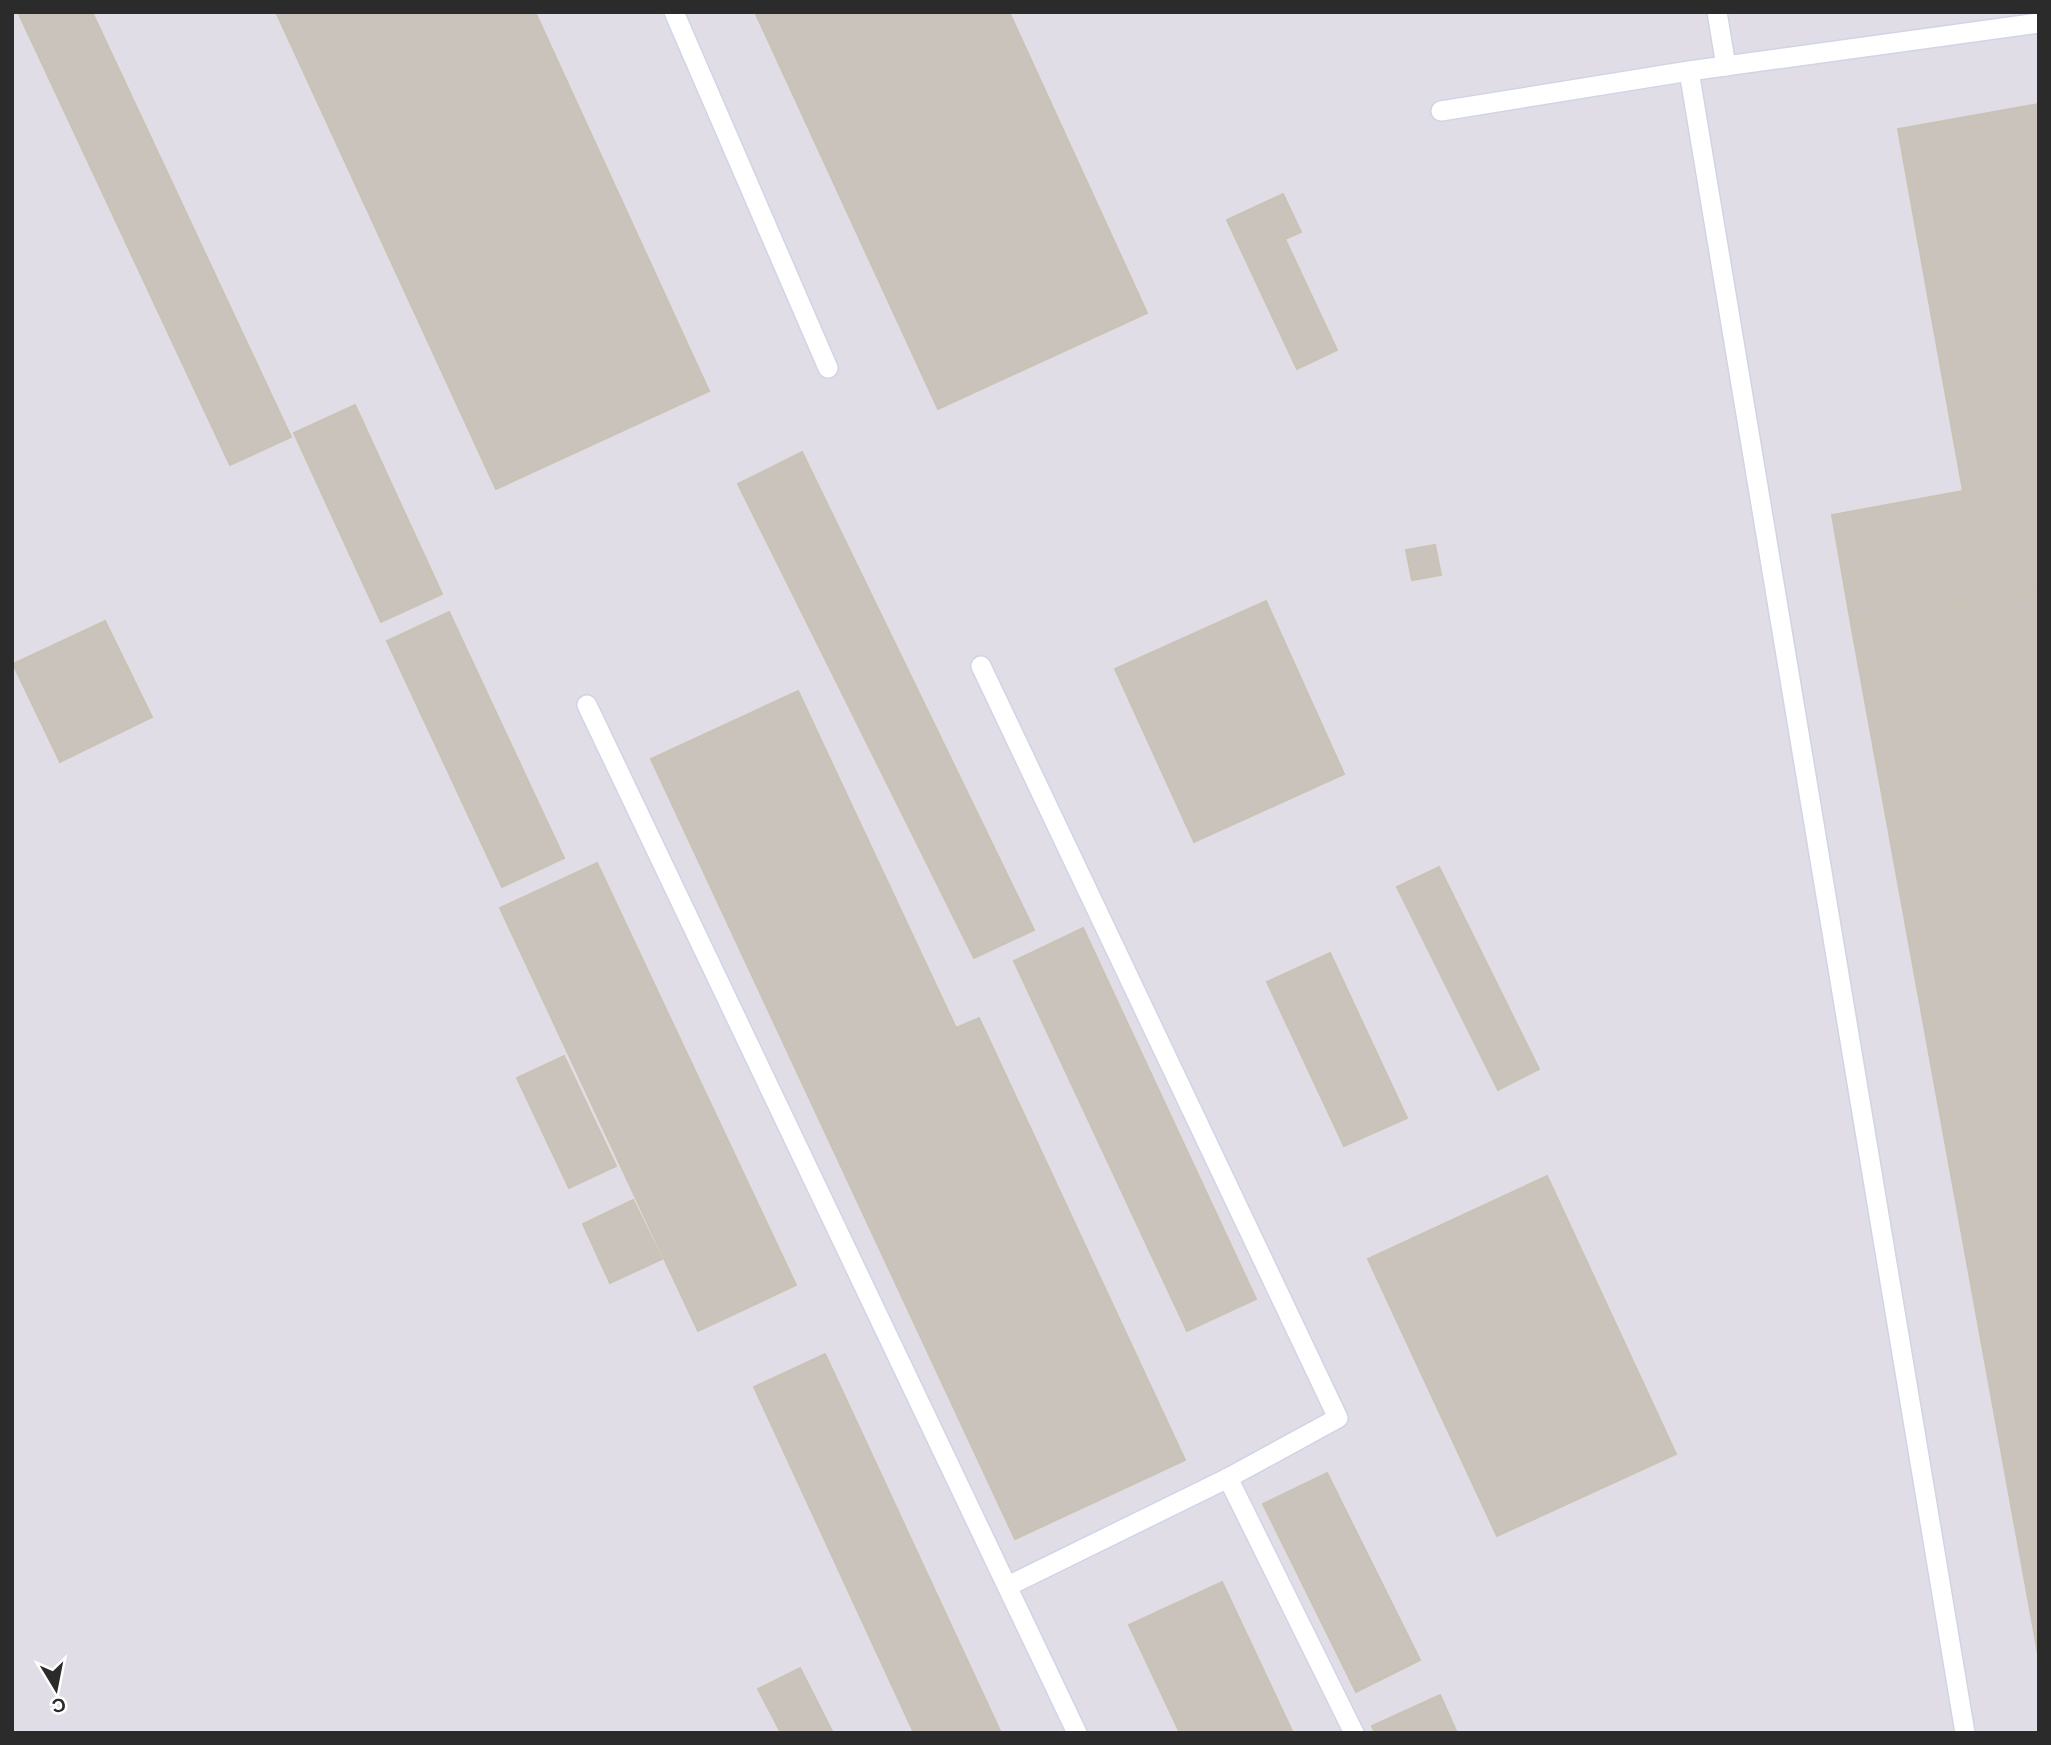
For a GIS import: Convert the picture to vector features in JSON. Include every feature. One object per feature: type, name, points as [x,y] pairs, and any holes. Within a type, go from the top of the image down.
[{"type":"lane","points":[[674,12],[828,368]]},
{"type":"lane","points":[[1717,12],[1726,66]]},
{"type":"lane","points":[[1441,111],[1689,71],[2039,23]]},
{"type":"lane","points":[[1689,71],[1965,1733]]},
{"type":"lane","points":[[981,666],[1338,1418],[1228,1478],[1008,1586]]},
{"type":"lane","points":[[587,705],[1077,1733]]},
{"type":"lane","points":[[1228,1478],[1354,1733]]},
{"type":"shaded area","points":[[12,12],[2039,12],[2039,1733],[12,1733]]},
{"type":"building","points":[[18,12],[92,12],[291,437],[230,465]]},
{"type":"building","points":[[276,12],[535,12],[709,391],[496,489]]},
{"type":"building","points":[[755,12],[1009,12],[1147,313],[938,409]]},
{"type":"building","points":[[2039,104],[2039,590],[1851,624],[1832,515],[1963,491],[1898,129]]},
{"type":"building","points":[[1283,194],[1301,232],[1285,239],[1337,350],[1297,369],[1227,220]]},
{"type":"building","points":[[355,405],[442,594],[381,622],[294,433]]},
{"type":"building","points":[[802,452],[1034,930],[974,958],[738,484]]},
{"type":"building","points":[[1435,545],[1441,575],[1412,580],[1406,550]]},
{"type":"building","points":[[2039,590],[2039,1659],[1851,624]]},
{"type":"building","points":[[1266,601],[1344,774],[1194,842],[1115,669]]},
{"type":"building","points":[[449,612],[564,858],[502,887],[387,641]]},
{"type":"building","points":[[105,621],[152,717],[60,762],[13,664]]},
{"type":"building","points":[[798,691],[956,1028],[979,1018],[1185,1460],[1015,1539],[651,759]]},
{"type":"building","points":[[597,863],[796,1285],[698,1331],[500,908]]},
{"type":"building","points":[[1439,867],[1539,1069],[1498,1090],[1397,887]]},
{"type":"building","points":[[1083,928],[1256,1299],[1187,1331],[1014,961]]},
{"type":"building","points":[[1330,953],[1407,1118],[1344,1146],[1267,982]]},
{"type":"building","points":[[564,1056],[616,1166],[569,1188],[517,1078]]},
{"type":"building","points":[[1547,1176],[1676,1454],[1497,1536],[1368,1259]]},
{"type":"building","points":[[633,1200],[662,1259],[610,1283],[583,1224]]},
{"type":"building","points":[[825,1354],[1001,1733],[914,1733],[754,1387]]},
{"type":"building","points":[[1327,1473],[1420,1660],[1356,1692],[1263,1504]]},
{"type":"building","points":[[1222,1582],[1293,1733],[1180,1733],[1129,1625]]},
{"type":"building","points":[[800,1668],[833,1733],[781,1733],[758,1689]]},
{"type":"building","points":[[1440,1695],[1457,1733],[1375,1733],[1372,1726]]}]
